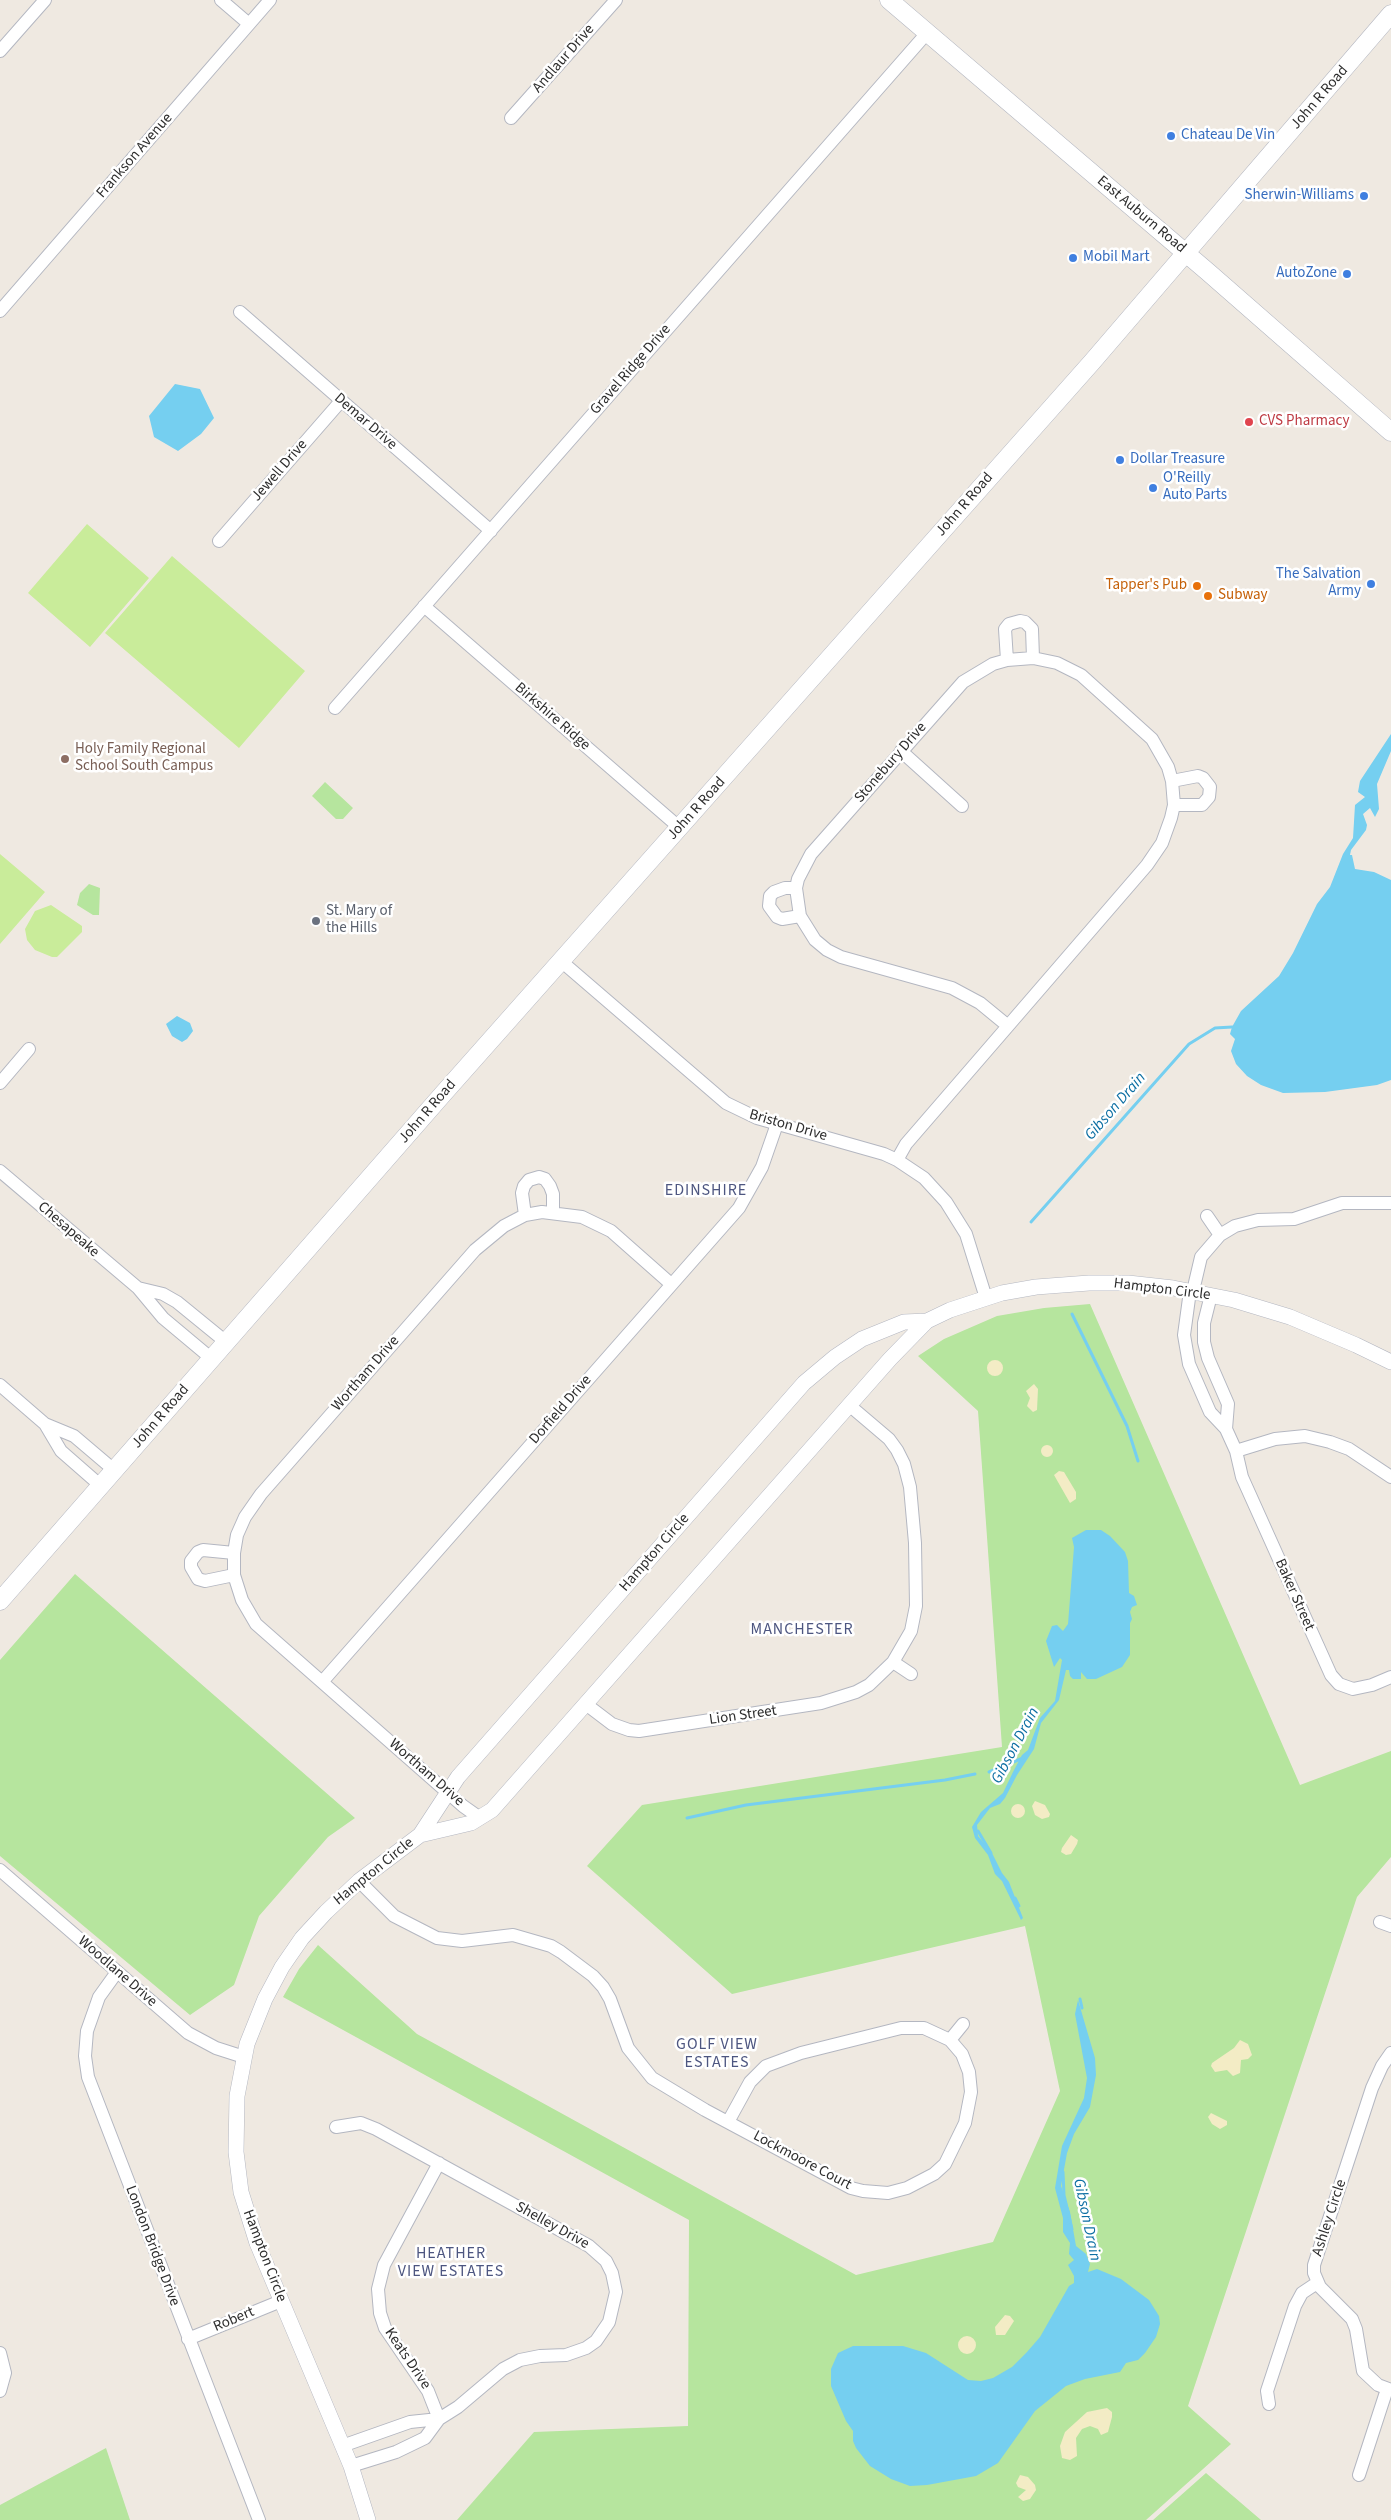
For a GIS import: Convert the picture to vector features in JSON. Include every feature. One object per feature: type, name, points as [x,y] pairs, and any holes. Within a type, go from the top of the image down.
[{"type":"main road","name":"East Auburn Road","points":[[892,1],[1391,432]]},
{"type":"main road","name":"John R Road","points":[[0,1601],[561,961],[1186,254],[1391,14]]},
{"type":"street","points":[[0,51],[45,0]]},
{"type":"street","points":[[221,0],[249,24]]},
{"type":"street","name":"Frankson Avenue","points":[[0,311],[270,0]]},
{"type":"street","name":"Andlaur Drive","points":[[511,118],[616,0]]},
{"type":"street","name":"Gravel Ridge Drive","points":[[335,708],[928,32]]},
{"type":"street","name":"Demar Drive","points":[[240,312],[491,531]]},
{"type":"street","name":"Jewell Drive","points":[[220,541],[341,401]]},
{"type":"street","name":"Birkshire Ridge","points":[[424,606],[680,828]]},
{"type":"street","points":[[1007,660],[1006,629],[1014,621],[1025,622],[1032,629],[1033,658]]},
{"type":"street","name":"Stonebury Drive","points":[[897,1160],[906,1144],[1008,1026],[1155,855],[1168,830],[1174,805],[1172,781],[1168,767],[1152,739],[1090,682],[1057,663],[1033,658],[1007,660],[983,668],[963,682],[811,854],[801,872],[796,888],[800,916],[815,940],[827,950],[841,957],[952,988],[980,1002],[1008,1026]]},
{"type":"street","points":[[901,751],[962,806]]},
{"type":"street","points":[[1172,781],[1198,776],[1203,778],[1210,787],[1209,797],[1202,805],[1174,805]]},
{"type":"street","points":[[796,888],[786,888],[774,892],[770,896],[769,906],[777,917],[787,919],[800,916]]},
{"type":"street","name":"Briston Drive","points":[[561,961],[707,1089],[740,1111],[777,1124],[866,1148],[897,1160],[924,1178],[936,1190],[966,1234],[986,1298]]},
{"type":"street","points":[[0,1082],[29,1049]]},
{"type":"street","name":"Dorfield Drive","points":[[322,1682],[748,1196],[762,1167],[777,1124]]},
{"type":"street","name":"Chesapeake","points":[[0,1171],[138,1288],[163,1318],[212,1359]]},
{"type":"street","points":[[525,1215],[522,1193],[524,1186],[534,1178],[545,1180],[550,1186],[553,1194],[553,1212]]},
{"type":"street","points":[[1207,1216],[1220,1235],[1245,1223],[1294,1219],[1342,1203],[1391,1203]]},
{"type":"street","name":"Wortham Drive","points":[[480,1818],[463,1806],[256,1624],[242,1600],[234,1575],[234,1553],[245,1517],[267,1486],[481,1243],[495,1231],[525,1215],[553,1212],[582,1217],[602,1226],[671,1284]]},
{"type":"street","name":"Baker Street","points":[[1220,1235],[1201,1257],[1192,1291],[1184,1335],[1189,1364],[1210,1412],[1226,1429],[1236,1452],[1242,1477],[1331,1675],[1338,1684],[1354,1689],[1372,1685],[1391,1677]]},
{"type":"street","name":"Hampton Circle","points":[[420,1835],[471,1823],[492,1810],[504,1798],[849,1404],[927,1321],[950,1310],[986,1298],[1036,1286],[1128,1283],[1212,1294],[1290,1317],[1391,1362]]},
{"type":"street","name":"Chesapeake","points":[[138,1288],[163,1294],[177,1302],[226,1342]]},
{"type":"street","name":"Baker Street","points":[[1212,1294],[1203,1332],[1208,1358],[1228,1404],[1226,1429]]},
{"type":"street","name":"Hampton Circle","points":[[368,2520],[342,2446],[251,2228],[238,2172],[236,2108],[244,2057],[256,2017],[286,1960],[326,1912],[359,1881],[420,1835],[447,1791],[804,1383],[835,1357],[862,1339],[904,1322],[927,1321]]},
{"type":"street","points":[[1189,1364],[1208,1358]]},
{"type":"street","points":[[0,1385],[45,1424],[74,1436],[114,1470]]},
{"type":"street","name":"Lion Street","points":[[587,1705],[612,1724],[629,1730],[639,1731],[821,1703],[856,1692],[868,1685],[893,1662],[911,1631],[916,1600],[910,1487],[904,1464],[889,1439],[849,1404]]},
{"type":"street","points":[[45,1424],[61,1451],[101,1486]]},
{"type":"street","points":[[1236,1452],[1275,1439],[1305,1436],[1330,1442],[1348,1450],[1391,1477]]},
{"type":"street","points":[[234,1553],[203,1550],[198,1552],[191,1561],[191,1567],[198,1579],[205,1581],[234,1575]]},
{"type":"street","points":[[893,1662],[911,1674]]},
{"type":"street","name":"Woodlane Drive","points":[[0,1870],[188,2033],[216,2048],[244,2057]]},
{"type":"street","name":"Lockmoore Court","points":[[359,1881],[394,1916],[437,1938],[462,1941],[513,1935],[550,1946],[561,1952],[593,1976],[603,1988],[610,1999],[628,2048],[642,2069],[664,2086],[728,2122],[852,2188],[888,2193],[907,2188],[934,2174],[946,2164],[965,2123],[971,2092],[969,2072],[962,2054],[950,2040],[924,2028],[901,2028],[778,2060],[766,2066],[750,2082],[728,2122]]},
{"type":"street","name":"London Bridge Drive","points":[[117,1972],[99,1997],[88,2031],[86,2056],[88,2077],[259,2520]]},
{"type":"street","points":[[950,2040],[963,2024]]},
{"type":"street","name":"Ashley Circle","points":[[1318,2284],[1314,2273],[1314,2265],[1374,2083],[1391,2054]]},
{"type":"street","name":"Shelley Drive","points":[[336,2127],[361,2124],[376,2129],[589,2246],[606,2261],[612,2273],[616,2292],[610,2322],[596,2341],[577,2352],[566,2355],[540,2356],[520,2360],[504,2369],[458,2407],[440,2419],[425,2438],[411,2446],[350,2466]]},
{"type":"street","name":"Keats Drive","points":[[438,2164],[384,2265],[378,2289],[380,2313],[385,2328],[428,2391],[440,2419]]},
{"type":"street","points":[[1270,2404],[1267,2391],[1295,2306],[1302,2293],[1318,2284],[1352,2319],[1356,2329],[1363,2371],[1370,2379],[1389,2390],[1359,2475]]},
{"type":"street","name":"Robert","points":[[188,2339],[281,2300]]},
{"type":"street","points":[[0,2353],[5,2373],[1,2390]]},
{"type":"street","name":"Shelley Drive","points":[[342,2446],[410,2422],[440,2419]]},
{"type":"green space","points":[[87,524],[149,578],[90,647],[28,593]]},
{"type":"green space","points":[[172,556],[305,671],[239,748],[105,633]]},
{"type":"green space","points":[[325,782],[353,808],[343,819],[336,819],[312,796]]},
{"type":"green space","points":[[0,854],[45,892],[0,944]]},
{"type":"green space","points":[[89,884],[100,888],[99,915],[93,915],[77,905],[80,893]]},
{"type":"green space","points":[[51,905],[82,926],[82,932],[57,957],[52,957],[35,950],[27,940],[25,929],[35,911]]},
{"type":"green space","points":[[1090,1304],[1300,1785],[1391,1751],[1391,1857],[1357,1897],[1188,2406],[1231,2444],[1146,2520],[457,2520],[534,2432],[688,2426],[689,2220],[283,1997],[299,1969],[318,1945],[417,2034],[856,2275],[993,2242],[1060,2091],[1025,1926],[732,1994],[587,1866],[642,1805],[1002,1747],[978,1411],[918,1356],[944,1339],[997,1316],[1044,1308]]},
{"type":"green space","points":[[75,1574],[355,1818],[328,1837],[259,1916],[234,1985],[190,2015],[0,1856],[0,1660]]},
{"type":"green space","points":[[106,2448],[130,2520],[0,2520],[0,2505]]},
{"type":"green space","points":[[1206,2473],[1261,2520],[1153,2520]]},
{"type":"sand","points":[[995,1360],[1003,1368],[995,1376],[987,1368]]},
{"type":"sand","points":[[1034,1384],[1038,1389],[1037,1410],[1033,1412],[1027,1406],[1030,1398],[1026,1391]]},
{"type":"sand","points":[[1047,1445],[1053,1451],[1047,1457],[1041,1451]]},
{"type":"sand","points":[[1059,1471],[1064,1472],[1076,1492],[1076,1499],[1070,1503],[1054,1475]]},
{"type":"sand","points":[[1035,1801],[1045,1805],[1050,1814],[1049,1817],[1042,1819],[1035,1815],[1032,1806]]},
{"type":"sand","points":[[1018,1804],[1023,1806],[1025,1811],[1023,1816],[1018,1818],[1013,1816],[1011,1811],[1013,1806]]},
{"type":"sand","points":[[1071,1835],[1078,1840],[1077,1844],[1071,1854],[1066,1855],[1061,1852],[1062,1848]]},
{"type":"sand","points":[[1240,2040],[1248,2044],[1252,2055],[1248,2059],[1241,2060],[1240,2073],[1233,2076],[1227,2070],[1215,2072],[1211,2066],[1212,2063],[1234,2048]]},
{"type":"sand","points":[[1211,2113],[1227,2121],[1227,2125],[1220,2129],[1212,2124],[1208,2117]]},
{"type":"sand","points":[[1005,2315],[1010,2316],[1014,2321],[1005,2335],[996,2335],[995,2327]]},
{"type":"sand","points":[[967,2336],[973,2339],[976,2345],[973,2351],[967,2354],[961,2351],[958,2345],[961,2339]]},
{"type":"sand","points":[[1107,2408],[1112,2412],[1108,2432],[1101,2435],[1098,2429],[1090,2426],[1082,2429],[1076,2438],[1077,2456],[1070,2460],[1062,2458],[1060,2446],[1065,2432],[1087,2412]]},
{"type":"sand","points":[[1020,2475],[1028,2477],[1035,2485],[1036,2490],[1030,2499],[1023,2501],[1018,2497],[1026,2490],[1018,2487],[1016,2483]]},
{"type":"water","points":[[175,384],[200,389],[214,418],[201,434],[178,451],[154,437],[149,416]]},
{"type":"water","points":[[1391,734],[1391,751],[1377,784],[1379,809],[1375,817],[1370,808],[1363,814],[1367,825],[1366,830],[1351,850],[1350,855],[1352,855],[1355,869],[1374,872],[1391,880],[1391,1080],[1377,1085],[1325,1092],[1283,1093],[1261,1085],[1247,1076],[1236,1064],[1231,1051],[1235,1039],[1230,1034],[1232,1027],[1241,1011],[1279,976],[1293,953],[1317,904],[1330,887],[1343,854],[1353,838],[1355,805],[1365,797],[1358,792],[1360,781]]},
{"type":"water","points":[[177,1016],[190,1023],[193,1031],[182,1042],[172,1036],[166,1024]]},
{"type":"water","points":[[1086,1530],[1101,1530],[1110,1536],[1125,1552],[1128,1561],[1129,1593],[1134,1596],[1137,1605],[1132,1607],[1130,1612],[1132,1619],[1130,1623],[1130,1655],[1122,1667],[1096,1679],[1087,1679],[1081,1672],[1081,1679],[1073,1679],[1070,1676],[1069,1670],[1066,1670],[1059,1700],[1041,1723],[1034,1749],[1005,1798],[1000,1804],[990,1808],[977,1825],[978,1836],[992,1853],[1009,1882],[1023,1918],[1021,1920],[1002,1881],[995,1874],[988,1855],[975,1838],[972,1827],[981,1812],[1003,1793],[1022,1755],[1028,1750],[1040,1718],[1055,1701],[1062,1660],[1060,1658],[1054,1667],[1046,1641],[1052,1626],[1057,1625],[1063,1631],[1068,1624],[1074,1547],[1072,1538]]},
{"type":"water","points":[[1078,2000],[1095,2058],[1096,2075],[1090,2107],[1074,2134],[1067,2153],[1061,2186],[1070,2212],[1076,2246],[1086,2254],[1090,2264],[1088,2272],[1097,2269],[1121,2279],[1149,2300],[1159,2316],[1160,2324],[1156,2337],[1138,2360],[1126,2363],[1120,2372],[1085,2379],[1066,2386],[1035,2411],[998,2463],[976,2476],[927,2485],[910,2486],[891,2479],[870,2466],[856,2448],[853,2441],[853,2431],[846,2421],[831,2386],[831,2369],[838,2353],[853,2346],[903,2346],[926,2353],[968,2380],[981,2381],[993,2378],[1012,2367],[1040,2337],[1069,2286],[1074,2283],[1074,2276],[1068,2265],[1074,2260],[1069,2254],[1070,2243],[1063,2232],[1063,2218],[1055,2188],[1062,2146],[1084,2098],[1087,2078],[1075,2014]]},
{"type":"waterway","name":"Gibson Drain","points":[[1031,1222],[1189,1044],[1215,1028],[1232,1027]]},
{"type":"waterway","name":"Gibson Drain","points":[[1072,1314],[1127,1426],[1138,1461]]},
{"type":"waterway","points":[[989,1772],[1023,1758]]},
{"type":"waterway","points":[[687,1818],[746,1805],[945,1780],[975,1774]]},
{"type":"waterway","name":"Gibson Drain","points":[[978,1831],[991,1853]]},
{"type":"waterway","name":"Gibson Drain","points":[[1015,1898],[1019,1906]]},
{"type":"waterway","name":"Gibson Drain","points":[[1080,1999],[1082,2008]]},
{"type":"waterway","name":"Gibson Drain","points":[[1063,2172],[1064,2195],[1072,2229]]},
{"type":"place","name":"Chateau De Vin","points":[[1171,136]]},
{"type":"place","name":"Sherwin-Williams","points":[[1364,196]]},
{"type":"place","name":"Mobil Mart","points":[[1073,258]]},
{"type":"place","name":"AutoZone","points":[[1347,274]]},
{"type":"place","name":"CVS Pharmacy","points":[[1249,422]]},
{"type":"place","name":"Dollar Treasure","points":[[1120,460]]},
{"type":"place","name":"O'Reilly Auto Parts","points":[[1153,488]]},
{"type":"place","name":"The Salvation Army","points":[[1371,584]]},
{"type":"place","name":"Tapper's Pub","points":[[1197,586]]},
{"type":"place","name":"Subway","points":[[1208,596]]},
{"type":"place","name":"Holy Family Regional School South Campus","points":[[65,759]]},
{"type":"place","name":"St. Mary of the Hills","points":[[316,921]]},
{"type":"district","name":"EDINSHIRE","points":[[706,1191]]},
{"type":"district","name":"MANCHESTER","points":[[802,1630]]},
{"type":"district","name":"GOLF VIEW ESTATES","points":[[717,2054]]},
{"type":"district","name":"HEATHER VIEW ESTATES","points":[[451,2263]]}]
